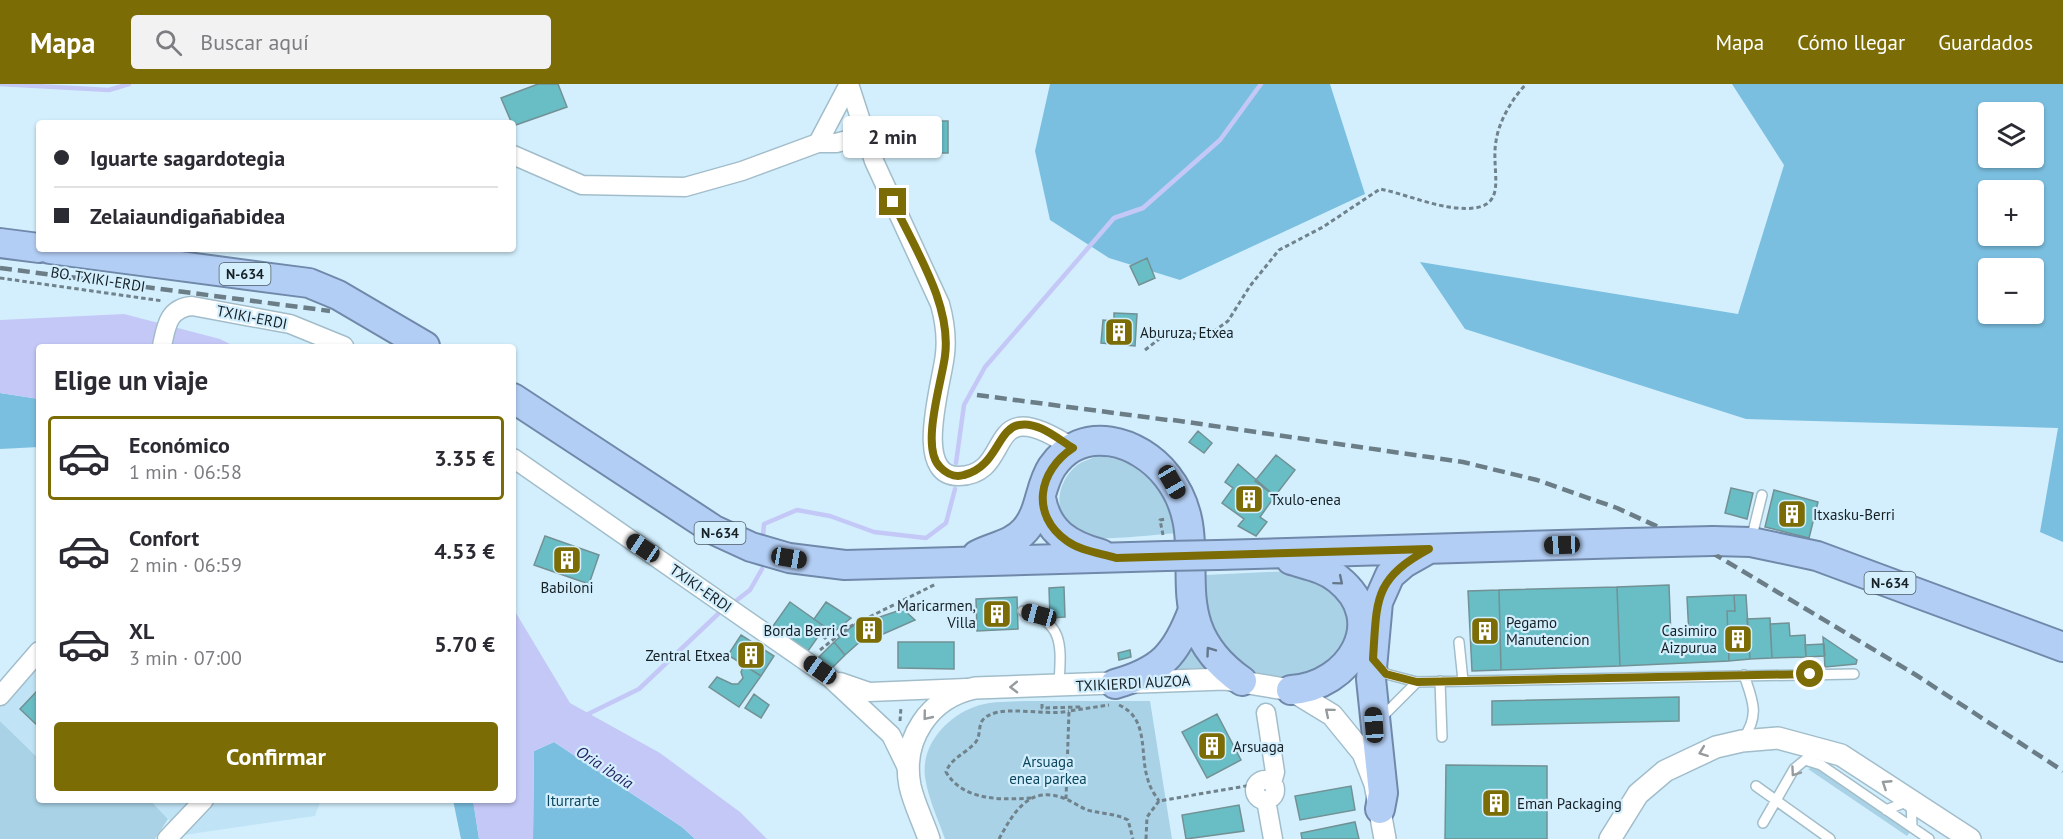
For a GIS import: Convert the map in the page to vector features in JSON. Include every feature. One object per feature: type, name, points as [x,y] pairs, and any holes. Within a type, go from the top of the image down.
[{"type":"highway","points":[[0,243],[36,248]]},
{"type":"highway","name":"N-634","points":[[72,252],[309,284],[338,296],[422,344]]},
{"type":"highway","name":"N-634","points":[[516,400],[697,519],[751,547],[789,558],[828,564],[962,562],[1628,543],[1751,542],[1817,556],[2063,647]]},
{"type":"highway","points":[[962,562],[1014,540],[1034,517],[1051,468],[1073,448],[1106,440],[1128,445],[1151,459],[1172,482],[1179,495],[1188,525],[1192,610],[1205,646],[1221,665],[1242,681]]},
{"type":"highway","points":[[1041,498],[1051,526],[1065,540],[1082,549],[1116,558]]},
{"type":"highway","points":[[1380,809],[1383,793],[1374,725],[1373,659],[1378,602],[1385,583],[1404,563],[1429,549]]},
{"type":"highway","points":[[1266,553],[1318,568],[1339,579],[1353,597],[1360,618],[1360,639],[1346,667],[1319,685],[1291,690]]},
{"type":"highway","points":[[1115,684],[1143,674],[1165,661],[1180,643],[1192,610]]},
{"type":"street","points":[[849,84],[874,161],[940,304],[947,330],[933,434],[937,464],[948,475],[961,476],[975,472],[987,464],[1007,432],[1018,425],[1035,426],[1073,448]]},
{"type":"street","points":[[818,143],[849,84]]},
{"type":"street","points":[[516,157],[582,185],[685,187],[742,171],[818,143],[836,143],[866,135]]},
{"type":"street","points":[[162,344],[166,327],[173,313],[192,306]]},
{"type":"street","name":"TXIKI-ERDI","points":[[192,306],[290,324],[339,344]]},
{"type":"street","name":"TXIKI-ERDI","points":[[516,460],[830,678]]},
{"type":"street","points":[[0,696],[36,654]]},
{"type":"street","points":[[830,678],[869,692],[901,693],[975,688]]},
{"type":"street","points":[[830,678],[891,735],[909,772]]},
{"type":"street","name":"TXIKIERDI AUZOA","points":[[929,839],[916,807],[909,772],[915,735],[928,713],[949,696],[975,688],[1224,679],[1291,690],[1320,705],[1354,739],[1370,768],[1385,839]]},
{"type":"street","points":[[1266,713],[1275,772],[1265,789],[1273,839]]},
{"type":"street","points":[[1610,839],[1638,794],[1665,771],[1689,758],[1742,741],[1778,738],[1841,755],[1970,839]]},
{"type":"street","points":[[167,839],[201,803]]},
{"type":"lane","points":[[1751,542],[1762,495]]},
{"type":"lane","points":[[1023,611],[1039,615],[1053,624],[1058,641],[1059,686]]},
{"type":"lane","points":[[1459,642],[1463,681]]},
{"type":"lane","points":[[1373,659],[1386,674],[1417,682],[1854,674]]},
{"type":"lane","points":[[1742,741],[1752,726],[1754,704],[1744,675]]},
{"type":"lane","points":[[1440,681],[1443,737]]},
{"type":"lane","points":[[1374,725],[1417,682]]},
{"type":"lane","points":[[1763,823],[1794,770],[1805,760],[1821,765],[1929,839]]},
{"type":"lane","points":[[1756,786],[1830,839]]},
{"type":"lane","points":[[1886,810],[1911,800],[1912,827]]},
{"type":"path","points":[[1145,350],[1167,333],[1210,334],[1228,321],[1250,286],[1279,249],[1323,227],[1380,189],[1456,208],[1481,207],[1494,199],[1498,185],[1495,152],[1500,123],[1526,84]]},
{"type":"path","name":"BO. TXIKI-ERDI","points":[[0,278],[192,306]]},
{"type":"path","points":[[809,663],[849,627],[932,588],[951,574],[962,562]]},
{"type":"path","points":[[1132,839],[1128,820],[1119,815],[1087,809],[1053,795],[1031,798],[997,798],[966,792],[952,783],[946,772],[948,765],[975,743],[980,736],[982,721],[989,715],[1001,711],[1055,715],[1069,711],[1120,705],[1129,711],[1142,733],[1148,781],[1159,801]]},
{"type":"path","points":[[1066,799],[1069,711]]},
{"type":"path","points":[[1146,839],[1147,817],[1159,801],[1265,789]]},
{"type":"path","points":[[999,839],[1020,804],[1031,798]]},
{"type":"shaded area","points":[[36,663],[36,756],[0,721],[0,703]]},
{"type":"shaded area","points":[[153,803],[320,803],[315,816],[184,835]]},
{"type":"green space","points":[[1050,84],[1330,84],[1365,194],[1180,280],[1109,258],[1050,220],[1035,151]]},
{"type":"green space","points":[[1732,84],[2063,84],[2063,542],[2040,532],[2058,428],[1746,419],[1465,329],[1420,262],[1738,314],[1784,165]]},
{"type":"green space","points":[[0,393],[36,399],[36,447],[0,449]]},
{"type":"green space","points":[[1097,456],[1128,463],[1152,479],[1168,503],[1178,533],[1092,538],[1074,530],[1062,514],[1060,494],[1063,484],[1076,466]]},
{"type":"green space","points":[[1289,571],[1319,579],[1347,606],[1347,649],[1313,673],[1297,681],[1265,676],[1231,659],[1214,638],[1207,611],[1206,575]]},
{"type":"green space","points":[[1192,630],[1217,671],[1161,673]]},
{"type":"green space","name":"Arsuaga enea parkea","points":[[1024,701],[1150,701],[1172,839],[945,839],[926,785],[925,766],[931,744],[945,726],[963,712],[986,704]]},
{"type":"green space","points":[[0,721],[36,756],[36,803],[153,803],[168,819],[155,839],[0,839]]},
{"type":"green space","name":"Iturrarte","points":[[554,742],[682,827],[695,839],[533,839],[534,751]]},
{"type":"green space","points":[[1814,767],[1910,832],[1907,836],[1808,769]]},
{"type":"green space","points":[[454,803],[473,803],[479,839],[461,839]]},
{"type":"water","points":[[124,314],[220,339],[230,344],[36,344],[36,399],[0,393],[0,320]]},
{"type":"water","name":"Oria ibaia","points":[[516,613],[570,703],[660,753],[740,812],[767,839],[695,839],[682,827],[554,742],[534,751],[533,839],[479,839],[473,803],[516,803]]},
{"type":"building","points":[[538,84],[558,84],[567,107],[516,125],[516,120],[510,120],[501,98]]},
{"type":"building","points":[[927,121],[948,121],[948,153],[919,153],[919,130],[927,130]]},
{"type":"building","points":[[1147,258],[1155,278],[1139,285],[1130,266]]},
{"type":"building","name":"Aburuza, Etxea","points":[[1114,313],[1137,314],[1135,346],[1101,343],[1103,320],[1114,321]]},
{"type":"building","points":[[1198,431],[1212,443],[1204,453],[1189,442]]},
{"type":"building","points":[[1276,455],[1295,470],[1275,496],[1255,481]]},
{"type":"building","name":"Txulo-enea","points":[[1238,464],[1275,496],[1260,517],[1267,522],[1256,536],[1238,526],[1244,519],[1222,503],[1233,488],[1225,482]]},
{"type":"building","points":[[1731,488],[1753,493],[1747,519],[1725,513]]},
{"type":"building","name":"Itxasku-Berri","points":[[1774,490],[1818,502],[1809,538],[1765,527]]},
{"type":"building","name":"Babiloni","points":[[545,536],[599,555],[589,584],[534,565]]},
{"type":"building","points":[[1669,585],[1671,637],[1689,636],[1687,597],[1734,595],[1735,611],[1727,611],[1729,661],[1620,666],[1617,587]]},
{"type":"building","points":[[1064,587],[1065,617],[1050,618],[1049,588]]},
{"type":"building","points":[[1617,587],[1620,666],[1501,670],[1499,590]]},
{"type":"building","name":"Pegamo Manutencion","points":[[1499,590],[1501,670],[1472,671],[1468,591]]},
{"type":"building","name":"Casimiro Aizpurua","points":[[1734,595],[1746,595],[1750,659],[1729,661],[1727,611],[1735,611]]},
{"type":"building","name":"Maricarmen, Villa","points":[[1017,597],[1018,629],[977,631],[976,599]]},
{"type":"building","points":[[790,602],[825,627],[808,651],[773,626]]},
{"type":"building","points":[[826,602],[851,618],[825,639],[820,635],[825,627],[814,619]]},
{"type":"building","points":[[903,609],[915,620],[881,635],[874,619]]},
{"type":"building","points":[[1770,618],[1772,658],[1750,659],[1747,619]]},
{"type":"building","name":"Borda Berri C","points":[[874,619],[881,635],[864,638],[855,624]]},
{"type":"building","points":[[1789,623],[1790,636],[1805,635],[1806,657],[1772,658],[1770,624]]},
{"type":"building","points":[[855,624],[864,638],[845,655],[834,642]]},
{"type":"building","name":"Zentral Etxea","points":[[741,635],[774,656],[761,676],[728,655]]},
{"type":"building","points":[[1823,637],[1857,660],[1856,664],[1825,667]]},
{"type":"building","points":[[834,642],[845,655],[832,668],[819,657]]},
{"type":"building","points":[[898,642],[954,642],[954,669],[898,668]]},
{"type":"building","points":[[1824,644],[1825,656],[1806,657],[1805,645]]},
{"type":"building","points":[[1130,650],[1131,657],[1119,660],[1118,653]]},
{"type":"building","points":[[744,665],[761,676],[739,707],[709,687],[717,677],[732,684],[738,684],[743,678],[741,672]]},
{"type":"building","points":[[36,692],[36,724],[20,709]]},
{"type":"building","points":[[754,694],[769,705],[761,718],[745,708]]},
{"type":"building","points":[[1679,697],[1679,721],[1492,725],[1492,701]]},
{"type":"building","name":"Arsuaga","points":[[1217,714],[1241,760],[1207,778],[1182,732]]},
{"type":"building","name":"Eman Packaging","points":[[1446,765],[1547,766],[1547,839],[1445,839]]},
{"type":"building","points":[[1351,786],[1355,810],[1300,820],[1295,796]]},
{"type":"building","points":[[1239,805],[1244,831],[1186,839],[1182,815]]},
{"type":"building","points":[[1355,822],[1359,839],[1302,839],[1301,833]]},
{"type":"waterway","points":[[0,84],[109,90],[129,84]]},
{"type":"waterway","points":[[956,463],[964,405],[985,367],[1114,218],[1143,208],[1220,140],[1261,84]]},
{"type":"waterway","points":[[763,536],[764,524],[797,510],[830,516],[874,532],[926,538],[946,523],[955,489]]},
{"type":"waterway","points":[[737,600],[750,590],[762,569]]},
{"type":"waterway","points":[[586,715],[639,689],[718,614]]},
{"type":"railway","points":[[0,268],[330,311]]},
{"type":"railway","points":[[977,395],[1168,420]]},
{"type":"railway","points":[[1173,420],[1463,462],[1537,480],[1617,508],[1704,548],[1916,675],[2063,771]]},
{"type":"place","name":"Aburuza, Etxea","points":[[1119,332]]},
{"type":"place","name":"Txulo-enea","points":[[1249,499]]},
{"type":"place","name":"Itxasku-Berri","points":[[1792,514]]},
{"type":"place","name":"Babiloni","points":[[567,560]]},
{"type":"place","name":"Maricarmen, Villa","points":[[997,614]]},
{"type":"place","name":"Borda Berri C","points":[[869,630]]},
{"type":"place","name":"Pegamo Manutencion","points":[[1485,631]]},
{"type":"place","name":"Casimiro Aizpurua","points":[[1738,639]]},
{"type":"place","name":"Zentral Etxea","points":[[751,655]]},
{"type":"place","name":"Arsuaga","points":[[1212,746]]},
{"type":"place","name":"Eman Packaging","points":[[1496,803]]},
{"type":"route","points":[[893,202],[940,304],[947,330],[945,356],[935,404],[932,444],[937,464],[948,475],[961,476],[975,472],[987,464],[1007,432],[1018,425],[1035,426],[1055,436],[1073,448],[1057,460],[1051,468],[1042,488],[1041,498],[1051,526],[1073,545],[1116,558],[1429,549],[1396,568],[1390,575],[1378,602],[1374,633],[1373,659],[1386,674],[1417,682],[1810,674]]}]
